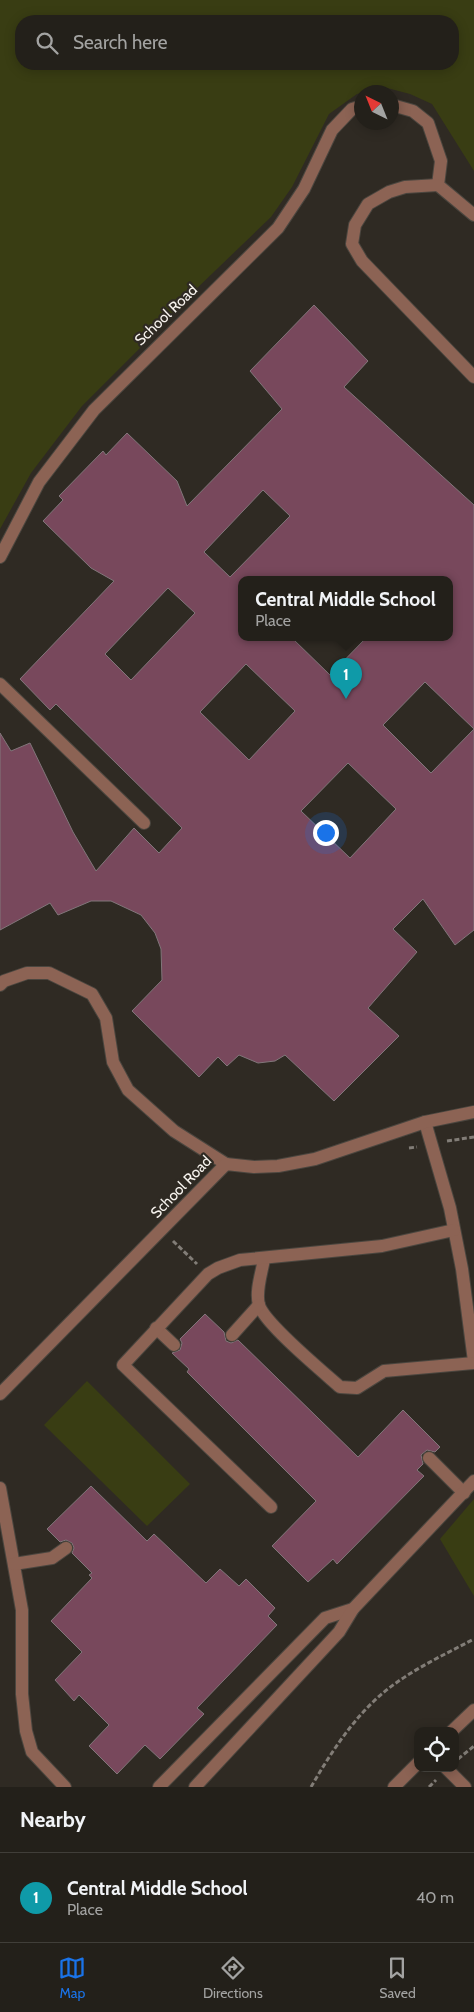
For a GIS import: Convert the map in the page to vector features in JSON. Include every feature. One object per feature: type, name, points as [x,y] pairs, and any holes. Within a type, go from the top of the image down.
[{"type":"street","points":[[399,107],[413,112],[428,123],[441,161],[438,185]]},
{"type":"street","name":"School Road","points":[[0,557],[39,482],[94,410],[278,228],[304,189],[332,130],[354,108]]},
{"type":"street","points":[[474,215],[438,185],[406,187],[389,192],[368,204],[355,225],[352,244],[362,261],[474,377]]},
{"type":"street","points":[[0,684],[144,823]]},
{"type":"street","points":[[0,985],[4,981],[27,973],[48,973],[92,994],[106,1018],[113,1062],[128,1090],[174,1131],[226,1164]]},
{"type":"street","name":"School Road","points":[[0,1394],[226,1164],[270,1166],[315,1159],[425,1122],[474,1112]]},
{"type":"street","points":[[264,1259],[259,1289],[259,1305],[271,1323],[340,1387],[357,1388],[384,1371],[474,1362],[462,1269],[450,1208],[425,1122]]},
{"type":"street","points":[[271,1507],[123,1365],[208,1274],[218,1268],[240,1260],[382,1246],[454,1230]]},
{"type":"street","points":[[232,1334],[259,1305]]},
{"type":"street","points":[[156,1328],[174,1345]]},
{"type":"street","points":[[430,1458],[464,1492]]},
{"type":"street","points":[[196,1787],[339,1632],[353,1609],[474,1482]]},
{"type":"street","points":[[0,1488],[22,1610],[22,1694],[26,1731],[32,1752],[65,1787]]},
{"type":"street","points":[[14,1564],[52,1558],[66,1548]]},
{"type":"street","points":[[159,1787],[325,1618],[353,1609]]},
{"type":"street","points":[[456,1727],[474,1710]]},
{"type":"street","points":[[394,1787],[414,1767]]},
{"type":"street","points":[[450,1772],[465,1787]]},
{"type":"path","points":[[162,1230],[208,1274]]},
{"type":"path","points":[[311,1787],[350,1727],[374,1700],[396,1682],[474,1639]]},
{"type":"path","points":[[459,1759],[474,1746]]},
{"type":"green space","points":[[0,0],[474,0],[474,171],[432,104],[399,91],[399,85],[354,85],[354,96],[329,114],[292,187],[271,217],[191,294],[82,406],[31,473],[0,529]]},
{"type":"green space","points":[[87,1381],[190,1484],[147,1526],[44,1425]]},
{"type":"green space","points":[[474,1499],[474,1596],[440,1539]]},
{"type":"building","points":[[314,305],[368,361],[344,387],[474,505],[474,729],[474,930],[455,945],[423,899],[393,929],[417,952],[368,1008],[399,1036],[334,1101],[285,1055],[275,1061],[258,1063],[239,1055],[227,1066],[218,1057],[199,1077],[132,1011],[162,980],[161,949],[155,933],[141,915],[111,901],[91,901],[58,915],[50,903],[0,930],[0,733],[11,751],[30,743],[73,832],[96,871],[134,828],[159,853],[182,828],[56,704],[50,710],[20,679],[114,581],[91,568],[43,521],[63,500],[59,496],[103,451],[106,455],[127,433],[177,481],[187,506],[282,409],[250,371]],"holes":[[[263,490],[290,516],[230,577],[204,552]],[[168,588],[195,613],[131,680],[105,654]],[[246,664],[295,711],[249,760],[200,712]],[[425,682],[474,729],[431,773],[383,725]],[[348,763],[396,809],[350,858],[301,811]]]},
{"type":"building","points":[[205,1314],[224,1332],[226,1341],[231,1343],[238,1340],[358,1457],[403,1410],[440,1447],[435,1452],[427,1450],[421,1455],[423,1464],[417,1470],[424,1476],[337,1564],[333,1559],[308,1582],[272,1546],[316,1501],[187,1372],[189,1369],[172,1353],[180,1350],[182,1343],[180,1339]]},
{"type":"building","points":[[91,1486],[147,1541],[154,1534],[206,1583],[220,1569],[239,1586],[246,1579],[275,1608],[268,1616],[277,1625],[197,1708],[204,1714],[160,1759],[145,1745],[117,1774],[89,1746],[109,1725],[79,1695],[74,1701],[55,1680],[82,1652],[51,1621],[92,1578],[89,1575],[92,1573],[72,1553],[74,1548],[72,1543],[66,1540],[60,1542],[47,1529]]},
{"type":"place","name":"Central Middle School","points":[[346,699]]}]
